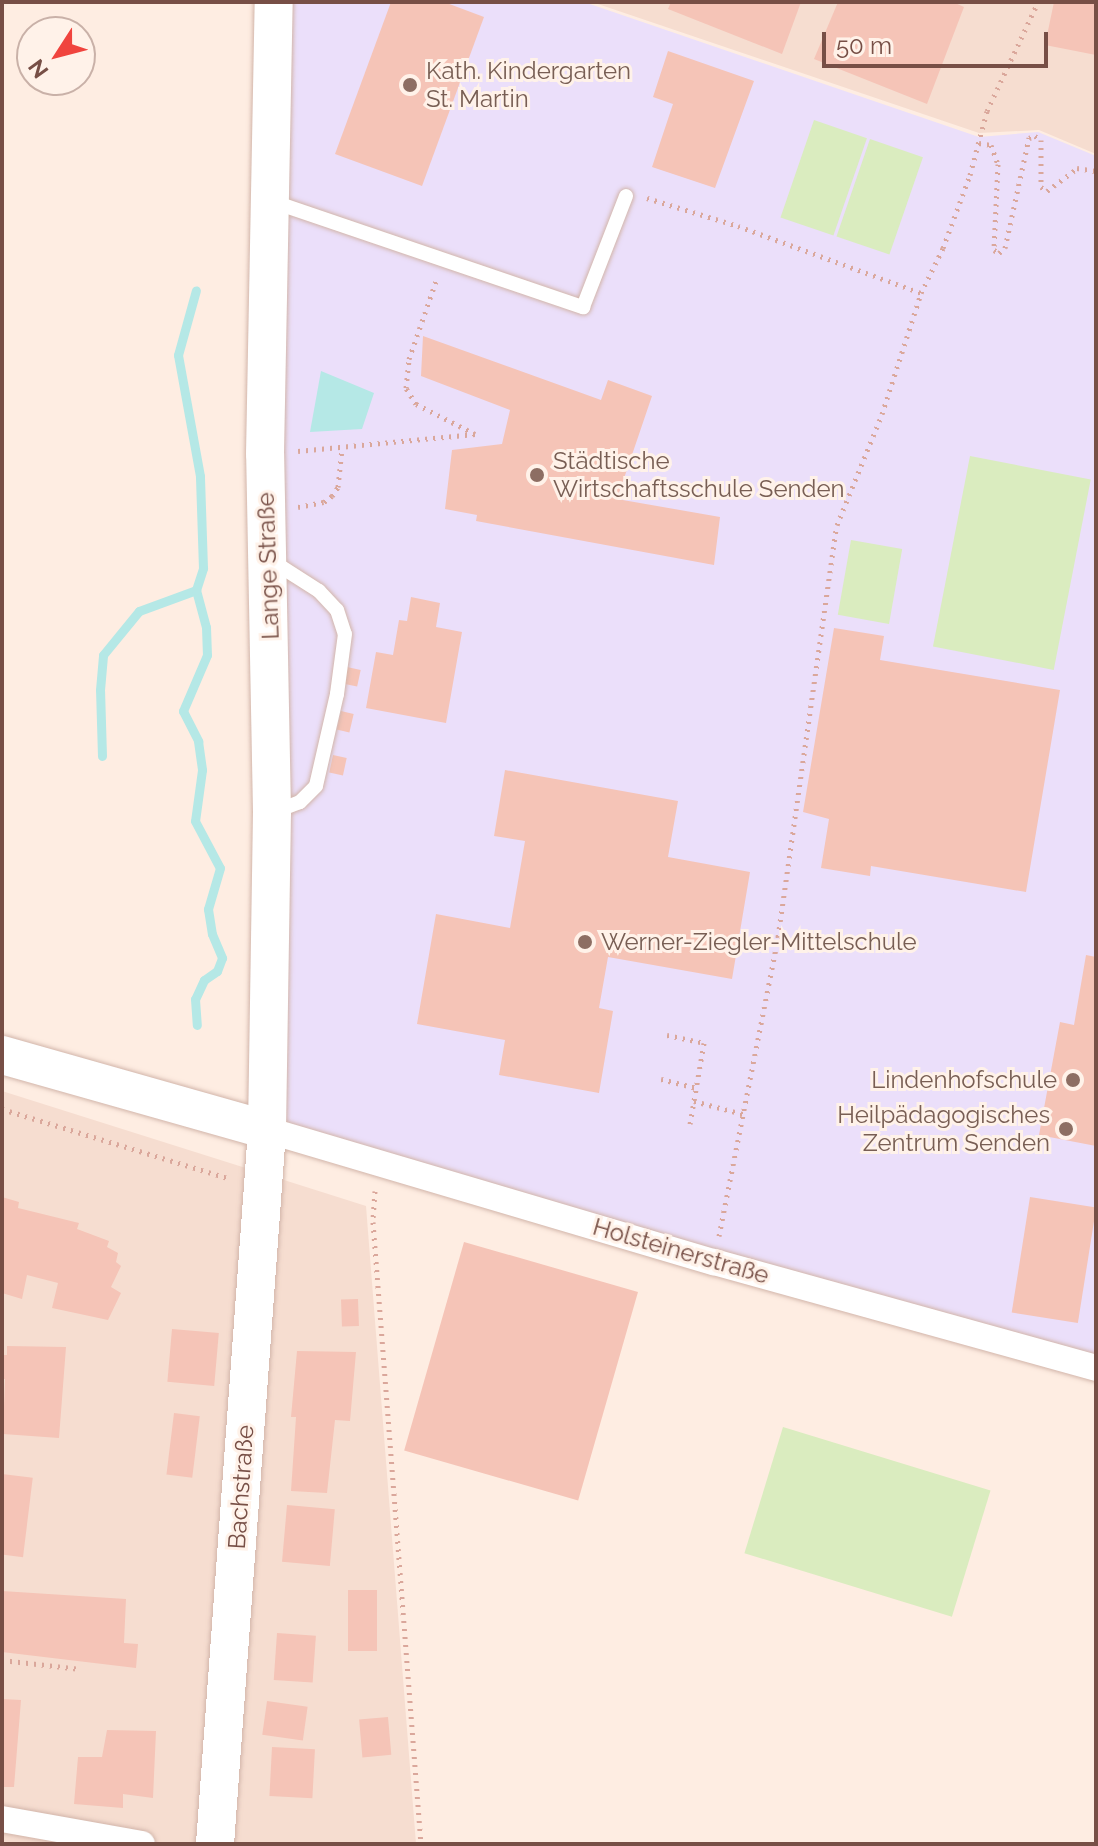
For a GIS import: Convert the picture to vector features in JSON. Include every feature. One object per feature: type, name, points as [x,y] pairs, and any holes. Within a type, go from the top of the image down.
[{"type":"street","name":"Lange Straße","points":[[267,1130],[272,812],[265,454],[274,2]]},
{"type":"street","points":[[2,1055],[267,1130]]},
{"type":"street","name":"Holsteinerstraße","points":[[267,1130],[714,1262],[1096,1368]]},
{"type":"street","name":"Bachstraße","points":[[215,1844],[267,1130]]},
{"type":"street","points":[[2,1819],[142,1844]]},
{"type":"lane","points":[[271,201],[583,307],[626,196]]},
{"type":"lane","points":[[268,559],[319,591],[337,610],[345,634],[337,694],[316,786],[300,802],[272,812]]},
{"type":"path","points":[[714,1262],[778,937],[837,525],[882,414],[921,293],[943,248],[987,111],[1038,2]]},
{"type":"path","points":[[979,143],[991,145],[998,164],[994,250],[999,253],[1005,248],[1029,138],[1035,136],[1041,140],[1041,187],[1047,191],[1077,168],[1096,171]]},
{"type":"path","points":[[626,196],[657,199],[921,293]]},
{"type":"path","points":[[265,454],[475,434],[416,404],[406,388],[409,359],[443,259]]},
{"type":"path","points":[[266,514],[324,502],[332,496],[338,487],[342,448]]},
{"type":"path","points":[[667,1035],[704,1043],[690,1124]]},
{"type":"path","points":[[661,1079],[696,1088]]},
{"type":"path","points":[[694,1101],[743,1114]]},
{"type":"path","points":[[2,1109],[263,1189]]},
{"type":"path","points":[[377,1163],[374,1237],[421,1844]]},
{"type":"path","points":[[2,1660],[80,1669]]},
{"type":"shaded area","points":[[278,2],[584,2],[979,137],[1038,132],[1096,156],[1096,1367],[270,1128]]},
{"type":"shaded area","points":[[592,2],[1096,2],[1096,154],[1039,130],[979,133]]},
{"type":"shaded area","points":[[2,1091],[366,1206],[416,1844],[2,1844]]},
{"type":"green space","points":[[814,120],[867,138],[833,236],[780,217]]},
{"type":"green space","points":[[870,139],[923,157],[889,255],[836,236]]},
{"type":"green space","points":[[970,456],[1091,479],[1054,670],[933,646]]},
{"type":"green space","points":[[851,540],[902,549],[889,624],[838,615]]},
{"type":"green space","points":[[783,1427],[991,1490],[952,1617],[744,1553]]},
{"type":"water","points":[[321,371],[374,393],[362,429],[310,432]]},
{"type":"building","name":"Kath. Kindergarten St. Martin","points":[[391,2],[444,2],[484,17],[422,186],[335,154]]},
{"type":"building","points":[[671,2],[801,2],[782,54],[668,9]]},
{"type":"building","points":[[838,2],[953,2],[964,7],[927,104],[814,59]]},
{"type":"building","points":[[1054,2],[1096,2],[1096,55],[1045,45]]},
{"type":"building","points":[[668,51],[754,81],[715,188],[652,167],[673,104],[653,97]]},
{"type":"building","name":"Städtische Wirtschaftsschule Senden","points":[[423,336],[601,400],[608,380],[652,396],[617,499],[720,517],[714,565],[476,521],[477,515],[445,509],[452,450],[502,444],[510,410],[421,376]]},
{"type":"building","points":[[411,597],[440,603],[436,627],[462,632],[446,723],[366,708],[376,652],[393,655],[399,620],[407,621]]},
{"type":"building","points":[[834,628],[884,636],[880,660],[1060,690],[1026,892],[871,866],[870,876],[821,868],[829,819],[803,812]]},
{"type":"building","points":[[347,667],[361,670],[357,687],[343,684]]},
{"type":"building","points":[[341,711],[354,714],[349,732],[337,730]]},
{"type":"building","points":[[333,755],[347,758],[343,776],[329,773]]},
{"type":"building","name":"Werner-Ziegler-Mittelschule","points":[[505,770],[678,801],[668,857],[750,872],[732,979],[608,957],[599,1008],[613,1011],[599,1093],[499,1075],[505,1040],[417,1024],[436,914],[510,928],[525,841],[494,836]]},
{"type":"building","name":"Lindenhofschule","points":[[1086,955],[1096,957],[1096,1146],[1039,1135],[1060,1022],[1074,1025]]},
{"type":"building","points":[[2,1197],[19,1202],[18,1208],[79,1223],[77,1229],[109,1241],[107,1247],[118,1253],[116,1262],[121,1266],[111,1287],[121,1293],[108,1320],[52,1308],[58,1283],[27,1275],[22,1299],[2,1293]]},
{"type":"building","points":[[1030,1197],[1096,1207],[1078,1323],[1012,1313]]},
{"type":"building","points":[[464,1242],[638,1292],[578,1500],[404,1451]]},
{"type":"building","points":[[358,1299],[359,1326],[342,1327],[341,1300]]},
{"type":"building","points":[[172,1329],[219,1333],[214,1386],[167,1382]]},
{"type":"building","points":[[7,1346],[66,1347],[59,1438],[3,1434],[5,1379],[2,1379],[2,1355],[7,1355]]},
{"type":"building","points":[[297,1351],[356,1352],[350,1421],[335,1420],[327,1493],[291,1491],[296,1417],[291,1417]]},
{"type":"building","points":[[174,1413],[200,1416],[192,1478],[166,1475]]},
{"type":"building","points":[[2,1474],[33,1478],[23,1557],[2,1555]]},
{"type":"building","points":[[287,1505],[335,1509],[330,1566],[282,1562]]},
{"type":"building","points":[[348,1590],[377,1590],[377,1651],[348,1651]]},
{"type":"building","points":[[2,1591],[126,1599],[124,1643],[138,1644],[136,1668],[2,1652]]},
{"type":"building","points":[[277,1633],[316,1636],[313,1683],[274,1680]]},
{"type":"building","points":[[2,1699],[21,1700],[14,1787],[2,1787]]},
{"type":"building","points":[[267,1701],[308,1707],[303,1740],[262,1735]]},
{"type":"building","points":[[388,1717],[391,1755],[362,1757],[359,1720]]},
{"type":"building","points":[[107,1730],[156,1731],[153,1798],[123,1794],[123,1808],[74,1804],[78,1757],[102,1757]]},
{"type":"building","points":[[272,1747],[315,1749],[312,1798],[269,1796]]},
{"type":"waterway","points":[[102,756],[100,690],[103,655],[139,611],[196,590],[203,568],[200,476],[178,355],[196,290]]},
{"type":"waterway","points":[[196,590],[206,627],[207,655],[183,711],[198,741],[202,770],[195,821],[220,868],[208,909],[212,934],[222,958],[217,971],[204,980],[195,999],[197,1025]]},
{"type":"place","name":"Kath. Kindergarten St. Martin","points":[[410,85]]},
{"type":"place","name":"Städtische Wirtschaftsschule Senden","points":[[537,475]]},
{"type":"place","name":"Werner-Ziegler-Mittelschule","points":[[585,942]]},
{"type":"place","name":"Lindenhofschule","points":[[1073,1080]]},
{"type":"place","name":"Heilpädagogisches Zentrum Senden","points":[[1066,1129]]}]
